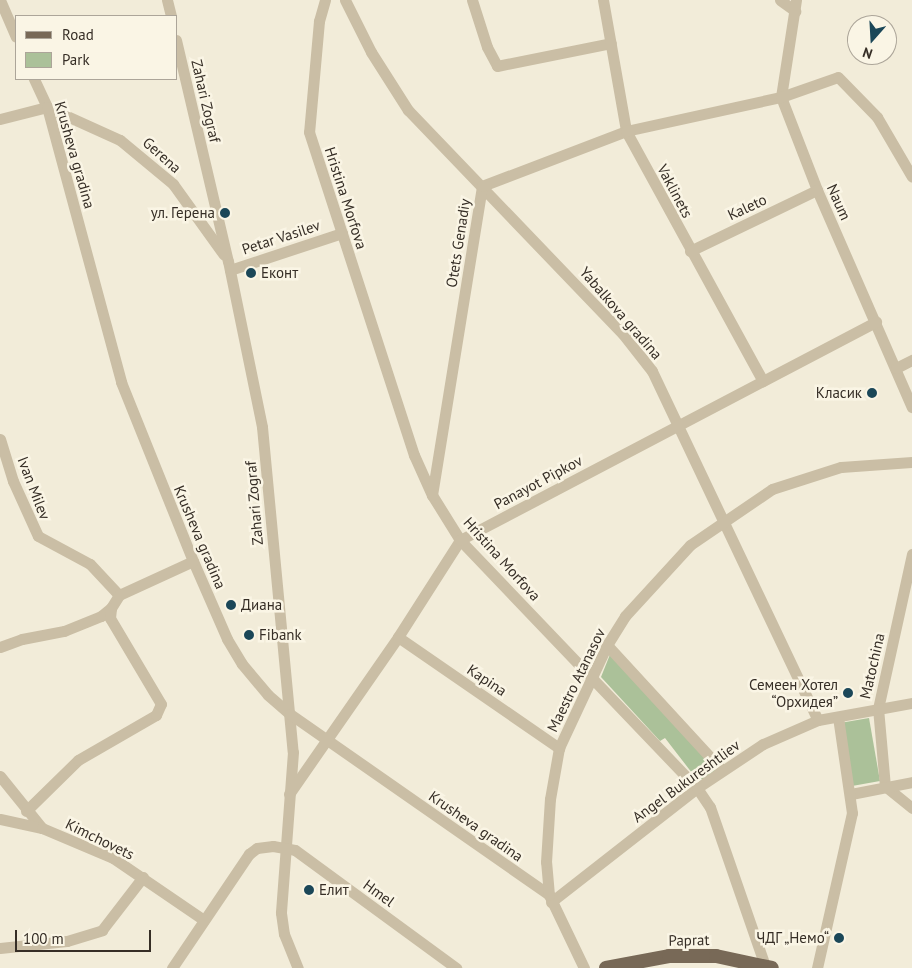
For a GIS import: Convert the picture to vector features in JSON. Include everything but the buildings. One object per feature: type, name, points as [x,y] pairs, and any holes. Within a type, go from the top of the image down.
[{"type":"main road","name":"Paprat","points":[[606,968],[669,956],[716,956],[769,967]]},
{"type":"street","points":[[0,0],[15,35]]},
{"type":"street","points":[[167,0],[171,15]]},
{"type":"street","name":"Hristina Morfova","points":[[325,0],[319,21],[309,132],[414,455],[432,495],[460,540],[593,676],[697,788],[710,807],[769,967]]},
{"type":"street","name":"Yabalkova gradina","points":[[345,0],[371,52],[408,110],[623,334],[652,371],[680,425],[723,521],[818,720]]},
{"type":"street","points":[[472,0],[487,47],[496,66],[611,43]]},
{"type":"street","name":"Vaklinets","points":[[604,0],[626,131],[690,251],[763,381]]},
{"type":"street","points":[[780,0],[796,5],[781,96]]},
{"type":"street","name":"Zahari Zograf","points":[[178,48],[229,265],[262,427],[293,752],[283,846],[281,913],[284,934],[298,968]]},
{"type":"street","name":"Otets Genadiy","points":[[432,495],[482,186],[626,131],[781,96],[838,77],[877,117],[912,177]]},
{"type":"street","name":"Krusheva gradina","points":[[34,80],[48,107],[121,382],[193,561],[227,639],[242,664],[268,695],[290,714],[550,898]]},
{"type":"street","name":"Naum","points":[[781,96],[817,190],[912,407]]},
{"type":"street","points":[[0,119],[48,107]]},
{"type":"street","name":"Gerena","points":[[48,107],[136,150],[173,184],[229,265]]},
{"type":"street","name":"Kaleto","points":[[690,251],[817,190]]},
{"type":"street","name":"Petar Vasilev","points":[[229,265],[342,233]]},
{"type":"street","name":"Panayot Pipkov","points":[[288,795],[398,637],[460,540],[876,322]]},
{"type":"street","points":[[896,368],[912,360]]},
{"type":"street","name":"Ivan Milev","points":[[0,439],[13,481],[38,536],[90,564],[119,595]]},
{"type":"street","name":"Maestro Atanasov","points":[[584,968],[550,898],[546,862],[550,799],[559,748],[607,645],[625,616],[653,583],[690,545],[772,489],[841,467],[912,462]]},
{"type":"street","name":"Matochina","points":[[885,786],[878,708],[912,554]]},
{"type":"street","points":[[26,811],[78,760],[156,715],[161,704],[110,618],[111,608],[119,595],[193,561]]},
{"type":"street","points":[[0,647],[8,642],[64,631],[111,608]]},
{"type":"street","name":"Kapina","points":[[398,637],[559,748]]},
{"type":"street","points":[[607,645],[722,770]]},
{"type":"street","name":"Angel Bukureshtliev","points":[[550,898],[697,788],[763,744],[818,720],[912,703]]},
{"type":"street","points":[[817,968],[852,813],[851,794],[838,717]]},
{"type":"street","points":[[0,776],[26,811],[42,828]]},
{"type":"street","points":[[851,794],[912,782]]},
{"type":"street","points":[[885,786],[912,808]]},
{"type":"street","name":"Kimchovets","points":[[0,819],[42,828],[113,858],[204,920]]},
{"type":"street","points":[[172,968],[249,854],[265,846],[283,846]]},
{"type":"street","name":"Hmel","points":[[283,846],[309,859],[456,968]]},
{"type":"street","points":[[0,948],[68,941],[102,930],[143,877]]},
{"type":"green space","points":[[611,652],[718,769],[699,782],[665,738],[660,741],[601,677]]},
{"type":"green space","points":[[869,718],[880,781],[852,786],[840,723]]},
{"type":"place","name":"ул. Герена","points":[[225,213]]},
{"type":"place","name":"Еконт","points":[[251,273]]},
{"type":"place","name":"Класик","points":[[872,393]]},
{"type":"place","name":"Диана","points":[[231,605]]},
{"type":"place","name":"Fibank","points":[[249,635]]},
{"type":"place","name":"Семеен Хотел “Орхидея”","points":[[848,693]]},
{"type":"place","name":"Елит","points":[[309,890]]},
{"type":"place","name":"ЧДГ „Немо“","points":[[839,938]]}]
